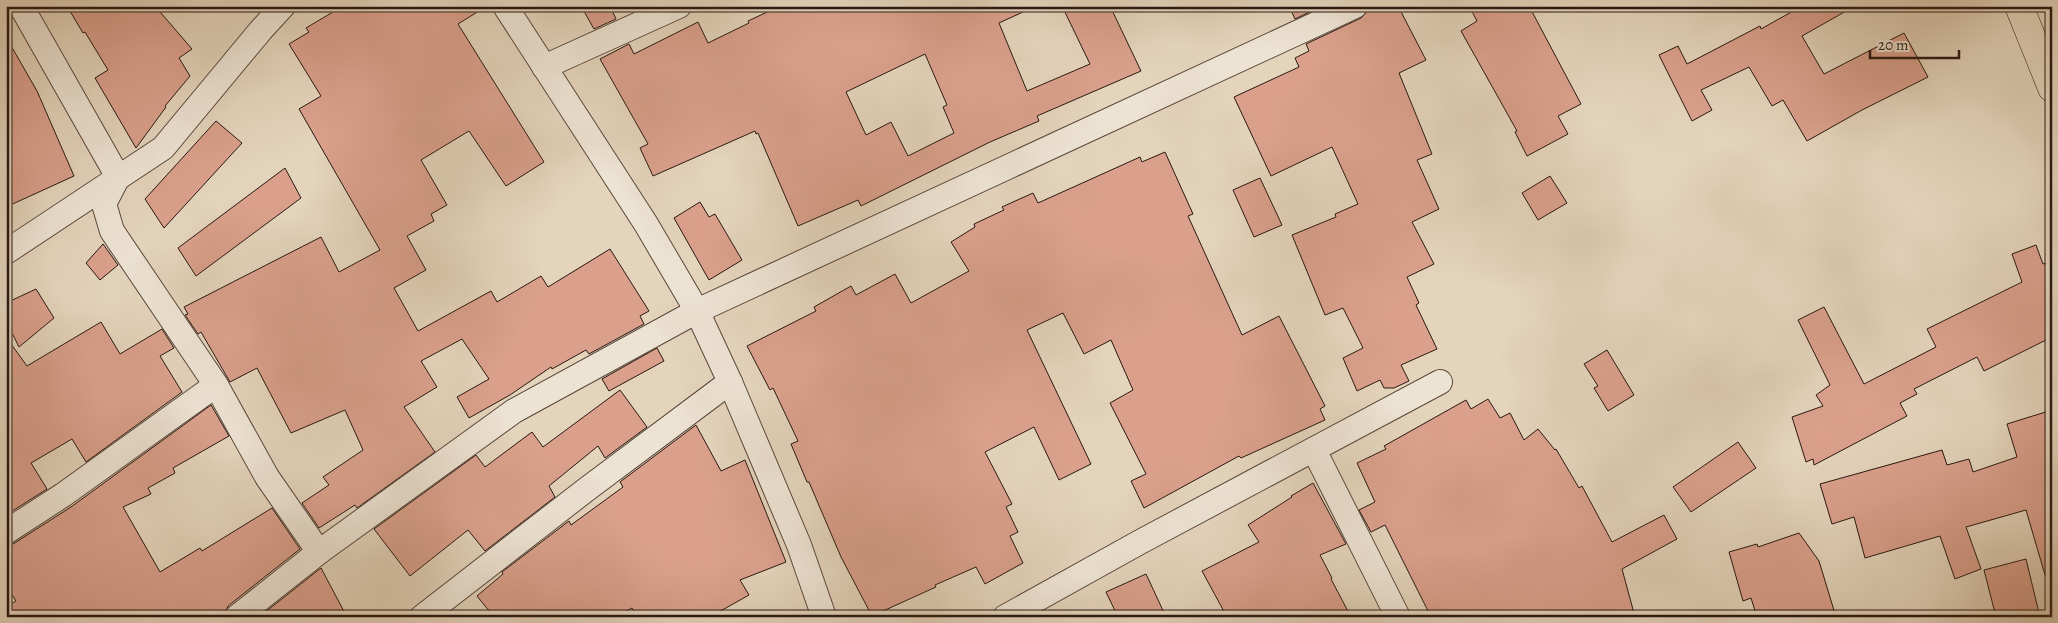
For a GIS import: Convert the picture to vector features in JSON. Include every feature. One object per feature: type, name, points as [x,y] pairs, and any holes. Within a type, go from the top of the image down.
[{"type":"highway","points":[[2019,6],[2052,88]]},
{"type":"street","points":[[21,6],[118,177]]},
{"type":"street","points":[[6,252],[163,148],[261,30],[284,6]]},
{"type":"street","points":[[505,6],[646,224],[697,311],[730,382],[799,545],[824,617]]},
{"type":"street","points":[[544,67],[679,6]]},
{"type":"street","points":[[237,617],[318,552],[514,411],[697,311],[1355,6]]},
{"type":"street","points":[[118,177],[104,204],[112,231],[216,385],[267,477],[318,552]]},
{"type":"street","points":[[422,617],[587,489],[730,382]]},
{"type":"street","points":[[1005,617],[1140,542],[1440,382]]},
{"type":"street","points":[[6,532],[63,495],[216,385]]},
{"type":"street","points":[[1314,450],[1398,617]]},
{"type":"building","points":[[67,6],[155,6],[192,49],[179,58],[190,76],[165,106],[136,148],[95,78],[108,70]]},
{"type":"building","points":[[343,6],[487,6],[458,24],[544,162],[506,186],[469,131],[421,160],[447,205],[431,214],[434,221],[407,236],[426,270],[394,288],[418,331],[491,291],[497,302],[541,276],[548,287],[610,249],[649,311],[640,316],[644,324],[589,354],[586,350],[552,369],[551,367],[510,395],[469,418],[457,397],[489,379],[462,339],[421,361],[437,387],[404,407],[435,452],[357,508],[355,505],[319,528],[302,503],[329,485],[323,477],[363,450],[345,410],[291,433],[257,368],[230,382],[201,332],[198,334],[185,315],[188,314],[184,307],[321,237],[339,272],[380,250],[299,109],[321,96],[289,44],[309,32],[306,28]]},
{"type":"building","points":[[581,6],[610,6],[616,19],[594,29]]},
{"type":"building","points":[[780,6],[1036,6],[999,23],[1027,91],[1090,64],[1062,6],[1110,6],[1141,71],[1037,116],[1039,121],[990,142],[861,206],[858,200],[798,226],[758,133],[756,134],[755,131],[653,176],[640,148],[648,144],[600,59],[629,44],[634,54],[698,22],[708,43],[749,23],[748,21]],"holes":[[[925,54],[947,105],[943,107],[954,133],[908,156],[891,122],[866,135],[846,92]]]},
{"type":"building","points":[[1289,6],[1322,6],[1295,19]]},
{"type":"building","points":[[1369,6],[1398,6],[1426,60],[1399,73],[1432,154],[1417,160],[1439,209],[1412,222],[1434,264],[1407,277],[1419,303],[1416,305],[1437,349],[1401,365],[1409,381],[1394,388],[1384,388],[1380,380],[1357,391],[1343,358],[1363,348],[1343,308],[1325,315],[1292,235],[1336,217],[1335,214],[1358,204],[1332,147],[1271,176],[1234,97],[1299,67],[1295,58],[1309,51],[1306,44],[1361,18]]},
{"type":"building","points":[[1469,6],[1529,6],[1581,104],[1558,116],[1568,134],[1527,156],[1515,132],[1517,131],[1461,31],[1477,21]]},
{"type":"building","points":[[1802,6],[1855,6],[1802,36],[1824,74],[1904,33],[1928,77],[1862,110],[1807,141],[1783,100],[1772,106],[1749,67],[1701,90],[1712,110],[1692,121],[1659,55],[1678,46],[1687,64],[1760,26],[1761,29]]},
{"type":"building","points":[[6,37],[37,91],[74,176],[6,207]]},
{"type":"building","points":[[216,121],[242,143],[164,228],[145,199]]},
{"type":"building","points":[[1165,152],[1193,214],[1188,216],[1242,335],[1279,316],[1325,406],[1320,409],[1325,420],[1241,458],[1239,456],[1144,508],[1131,481],[1146,474],[1110,403],[1133,390],[1111,340],[1084,354],[1063,313],[1027,330],[1091,464],[1059,480],[1034,427],[985,452],[1012,504],[1006,507],[1018,532],[1010,536],[1023,563],[985,584],[976,567],[872,616],[841,557],[809,482],[807,482],[791,444],[798,441],[773,388],[770,390],[747,346],[816,311],[814,307],[851,286],[856,295],[895,274],[911,303],[969,271],[951,242],[975,227],[974,224],[1004,210],[1002,207],[1033,193],[1038,203],[1140,157],[1142,162]]},
{"type":"building","points":[[285,168],[301,198],[196,276],[178,248]]},
{"type":"building","points":[[1550,176],[1567,203],[1538,220],[1522,193]]},
{"type":"building","points":[[1260,178],[1282,225],[1254,237],[1233,190]]},
{"type":"building","points":[[700,202],[709,217],[715,214],[742,260],[709,280],[674,218]]},
{"type":"building","points":[[103,244],[118,265],[100,280],[86,263]]},
{"type":"building","points":[[2036,245],[2043,264],[2052,261],[2052,337],[1984,371],[1977,357],[1914,389],[1917,394],[1900,403],[1907,416],[1814,465],[1813,459],[1806,462],[1792,417],[1823,406],[1816,395],[1830,385],[1798,320],[1824,307],[1864,384],[1936,347],[1927,329],[2022,282],[2012,254]]},
{"type":"building","points":[[36,289],[54,318],[19,347],[6,321],[6,303]]},
{"type":"building","points":[[101,322],[120,354],[162,329],[174,348],[160,356],[182,392],[86,462],[72,439],[31,463],[47,489],[6,515],[6,337],[27,366]]},
{"type":"building","points":[[657,348],[664,361],[609,391],[602,379]]},
{"type":"building","points":[[1607,350],[1634,395],[1608,411],[1594,388],[1598,386],[1584,364]]},
{"type":"building","points":[[620,390],[647,427],[605,458],[598,446],[549,486],[555,497],[485,551],[468,530],[410,576],[374,529],[476,455],[485,467],[532,432],[543,447]]},
{"type":"building","points":[[1488,399],[1500,418],[1510,413],[1524,440],[1538,429],[1556,449],[1579,488],[1582,486],[1612,542],[1664,515],[1677,539],[1622,569],[1635,617],[1431,617],[1385,525],[1371,532],[1359,510],[1375,502],[1357,463],[1386,449],[1384,446],[1466,400],[1471,409]]},
{"type":"building","points":[[211,405],[229,436],[173,468],[175,473],[148,488],[151,494],[123,507],[160,572],[200,548],[202,551],[272,508],[300,549],[228,606],[224,617],[6,617],[6,607],[16,601],[6,585],[6,546],[13,544],[71,507]]},
{"type":"building","points":[[2052,410],[2052,574],[2045,575],[2026,510],[1966,527],[1981,569],[1955,579],[1940,536],[1865,558],[1854,517],[1832,524],[1820,484],[1942,450],[1947,465],[1969,459],[1973,472],[2017,457],[2007,424]]},
{"type":"building","points":[[696,425],[721,471],[745,460],[786,562],[740,580],[749,595],[710,617],[637,617],[632,608],[616,617],[494,617],[477,596],[503,574],[502,572],[569,521],[571,525],[623,487],[620,482]]},
{"type":"building","points":[[1738,442],[1756,468],[1691,512],[1673,487]]},
{"type":"building","points":[[1313,483],[1346,544],[1320,555],[1351,617],[1227,617],[1202,571],[1259,542],[1248,525]]},
{"type":"building","points":[[1799,533],[1819,561],[1836,617],[1757,617],[1751,598],[1743,601],[1729,552],[1757,544],[1758,547]]},
{"type":"building","points":[[2026,559],[2040,617],[1996,617],[1984,570]]},
{"type":"building","points":[[321,568],[347,617],[259,617]]},
{"type":"building","points":[[1146,574],[1166,617],[1118,617],[1106,592]]}]
